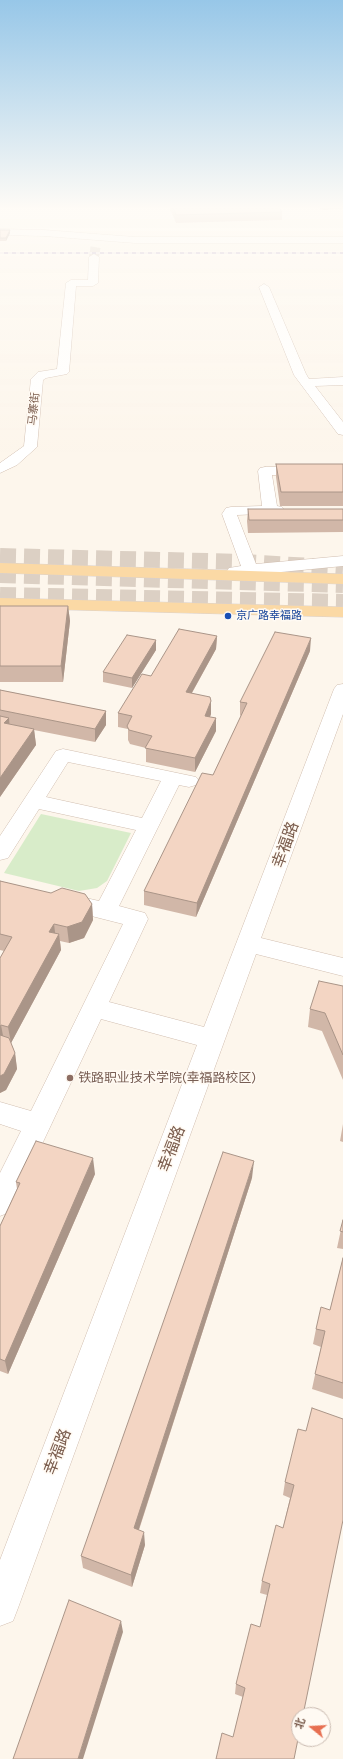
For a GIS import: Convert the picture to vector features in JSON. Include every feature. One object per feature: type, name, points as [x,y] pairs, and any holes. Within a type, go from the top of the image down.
[{"type":"main road","points":[[0,568],[343,579]]},
{"type":"main road","points":[[0,602],[343,612]]},
{"type":"street","name":"马寨街","points":[[0,469],[12,462],[30,447],[37,379],[42,375],[63,372],[71,288]]},
{"type":"street","points":[[264,288],[300,375],[343,431]]},
{"type":"street","points":[[307,383],[343,381]]},
{"type":"street","points":[[270,510],[265,471],[343,471]]},
{"type":"street","points":[[250,570],[229,514],[230,511],[292,510]]},
{"type":"street","points":[[209,574],[343,561]]},
{"type":"street","name":"幸福路","points":[[0,1608],[249,944],[339,716],[343,689]]},
{"type":"street","points":[[0,853],[63,755],[181,779],[148,826],[105,911]]},
{"type":"street","points":[[33,802],[148,826]]},
{"type":"street","points":[[0,1203],[137,918],[45,897]]},
{"type":"street","points":[[249,944],[343,967]]},
{"type":"street","points":[[94,1008],[213,1039]]},
{"type":"street","points":[[0,1113],[38,1124]]},
{"type":"green space","points":[[41,814],[131,833],[107,881],[97,888],[79,891],[4,873]]},
{"type":"building","points":[[276,464],[343,464],[343,492],[281,492]]},
{"type":"building","points":[[248,509],[343,509],[343,520],[249,520]]},
{"type":"building","points":[[0,606],[68,606],[61,666],[0,666]]},
{"type":"building","points":[[179,629],[217,636],[186,692],[210,697],[211,701],[205,716],[216,718],[195,758],[145,748],[152,736],[129,730],[127,726],[132,716],[118,713],[142,674],[151,676]]},
{"type":"building","points":[[275,632],[311,638],[197,903],[144,891],[202,773],[213,775],[247,703],[240,702]]},
{"type":"building","points":[[127,635],[156,640],[132,678],[103,672]]},
{"type":"building","points":[[0,690],[106,711],[95,729],[0,710]]},
{"type":"building","points":[[0,716],[9,718],[4,723],[34,729],[0,778]]},
{"type":"building","points":[[0,881],[51,893],[62,888],[85,894],[92,904],[82,922],[67,927],[54,924],[49,932],[59,934],[8,1027],[1,1025],[0,1027],[0,958],[12,937],[0,934]]},
{"type":"building","points":[[319,981],[343,986],[343,1055],[325,1013],[310,1009]]},
{"type":"building","points":[[0,1035],[9,1038],[15,1053],[4,1074],[0,1076]]},
{"type":"building","points":[[36,1141],[93,1158],[5,1361],[0,1359],[0,1226],[20,1183],[16,1182]]},
{"type":"building","points":[[223,1152],[254,1161],[134,1528],[144,1532],[131,1575],[81,1556]]},
{"type":"building","points":[[343,1220],[343,1232],[340,1231]]},
{"type":"building","points":[[343,1258],[343,1383],[315,1374],[325,1331],[316,1329],[321,1307],[330,1310]]},
{"type":"building","points":[[312,1408],[343,1419],[343,1520],[305,1707],[291,1707],[291,1747],[296,1747],[294,1759],[216,1759],[222,1733],[233,1737],[245,1688],[236,1684],[251,1624],[260,1627],[270,1584],[262,1581],[276,1525],[283,1528],[294,1485],[285,1482],[298,1429],[306,1431]]},
{"type":"building","points":[[69,1600],[121,1621],[78,1759],[13,1759]]},
{"type":"tunnel","points":[[0,556],[245,562],[343,568]]},
{"type":"tunnel","points":[[0,575],[343,585]]},
{"type":"tunnel","points":[[0,595],[343,602]]},
{"type":"place","name":"京广路幸福路","points":[[228,616]]},
{"type":"place","name":"铁路职业技术学院(幸福路校区)","points":[[70,1078]]}]
